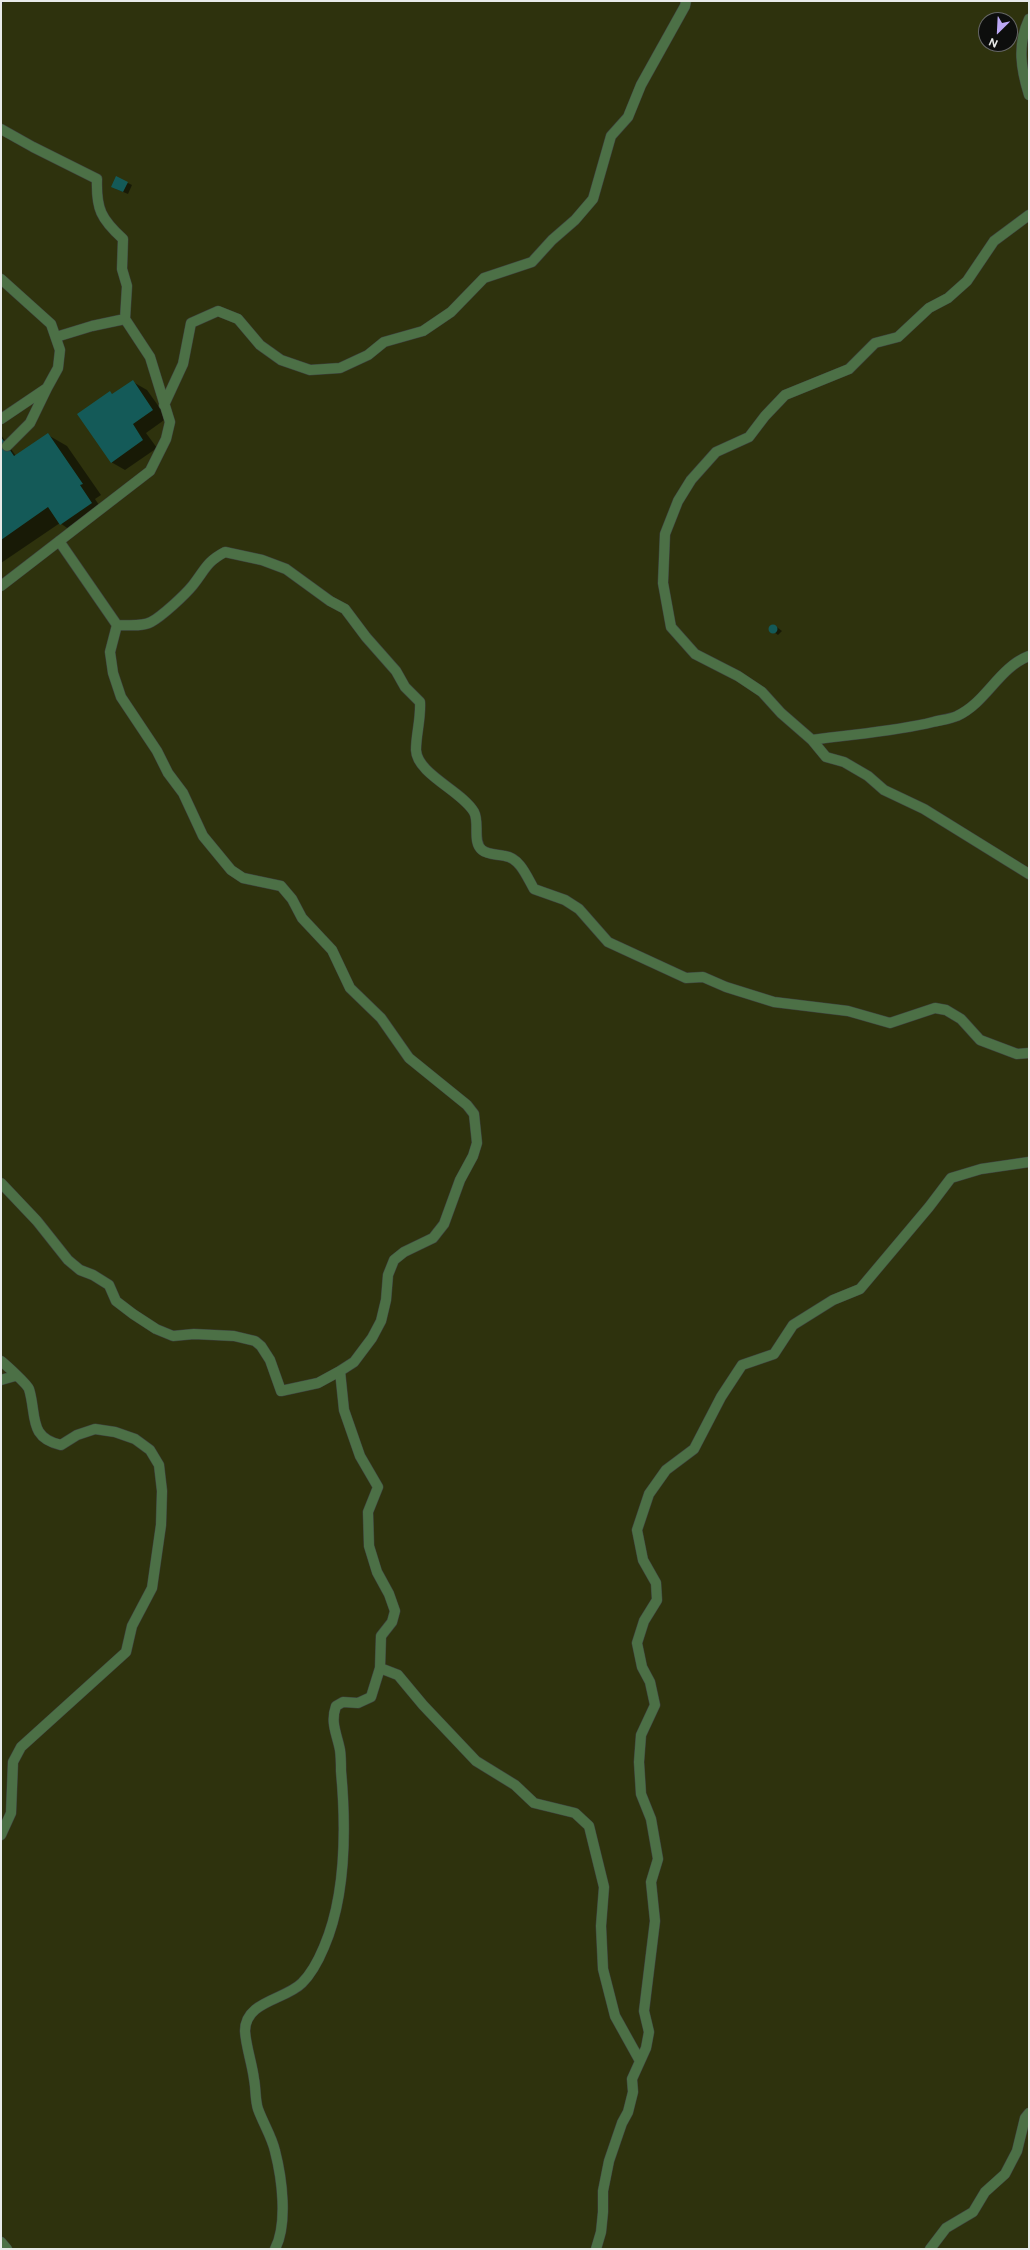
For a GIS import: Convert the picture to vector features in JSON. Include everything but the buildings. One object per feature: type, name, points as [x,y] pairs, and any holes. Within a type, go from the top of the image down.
[{"type":"lane","points":[[164,405],[183,364],[191,323],[218,311],[238,319],[260,345],[281,360],[310,370],[340,368],[368,355],[384,342],[423,331],[451,312],[484,278],[532,262],[552,240],[576,220],[593,199],[611,136],[628,117],[641,85],[685,6],[686,1]]},
{"type":"lane","points":[[1029,19],[1024,30],[1021,68],[1029,95]]},
{"type":"lane","points":[[1,129],[33,147],[97,178],[96,199],[106,223],[123,239],[122,269],[127,286],[124,319],[150,357],[170,422],[166,439],[150,472],[1,586]]},
{"type":"lane","points":[[1029,215],[994,241],[967,281],[948,298],[929,308],[898,337],[875,343],[849,369],[785,395],[765,416],[749,437],[716,452],[692,480],[678,501],[665,534],[663,582],[671,627],[695,654],[738,676],[762,692],[781,713],[812,740],[826,757],[844,762],[868,776],[884,790],[930,813],[1029,874]]},
{"type":"lane","points":[[1,279],[51,324],[60,350],[58,368],[30,423],[7,446]]},
{"type":"lane","points":[[56,337],[92,326],[124,319]]},
{"type":"lane","points":[[1,419],[47,388]]},
{"type":"lane","points":[[1,1183],[21,1206],[37,1221],[68,1260],[80,1270],[93,1274],[109,1285],[116,1301],[156,1329],[173,1336],[194,1334],[234,1336],[254,1341],[261,1346],[270,1360],[281,1391],[318,1383],[340,1372],[354,1362],[372,1338],[381,1321],[386,1300],[388,1275],[394,1260],[404,1252],[433,1238],[444,1224],[477,1143],[474,1114],[467,1105],[409,1058],[381,1018],[350,988],[332,950],[302,918],[292,899],[281,886],[243,878],[231,870],[203,836],[183,793],[168,773],[154,745],[121,697],[112,673],[110,652],[117,625],[59,541]]},
{"type":"lane","points":[[117,625],[136,626],[150,623],[180,600],[211,559],[225,552],[262,560],[286,569],[345,610],[366,637],[396,670],[405,688],[420,702],[421,716],[416,751],[420,762],[433,776],[455,792],[474,813],[478,830],[477,842],[481,849],[489,854],[508,856],[517,861],[534,889],[565,900],[579,909],[608,942],[686,978],[703,976],[726,987],[774,1002],[848,1011],[890,1023],[935,1008],[946,1010],[961,1019],[980,1040],[1018,1054],[1029,1053]]},
{"type":"lane","points":[[812,740],[895,730],[957,716],[982,698],[1001,674],[1017,661],[1029,656]]},
{"type":"lane","points":[[596,2249],[602,2225],[603,2191],[609,2161],[622,2123],[628,2112],[633,2092],[632,2079],[646,2048],[649,2032],[644,2011],[655,1921],[651,1882],[658,1859],[651,1819],[641,1794],[639,1762],[641,1736],[655,1705],[650,1682],[642,1667],[637,1643],[644,1621],[657,1600],[656,1583],[643,1560],[637,1530],[649,1494],[666,1470],[694,1449],[721,1398],[742,1365],[774,1354],[793,1325],[833,1300],[860,1289],[929,1207],[951,1178],[981,1169],[1029,1162]]},
{"type":"lane","points":[[1,1360],[28,1388],[36,1428],[47,1442],[61,1445],[77,1435],[95,1429],[114,1432],[134,1439],[150,1450],[159,1465],[162,1491],[161,1525],[152,1588],[132,1626],[126,1652],[21,1747],[13,1762],[11,1813],[1,1834]]},
{"type":"lane","points":[[274,2249],[280,2240],[283,2222],[279,2175],[275,2150],[258,2108],[245,2030],[250,2014],[260,2006],[290,1992],[302,1983],[316,1964],[334,1924],[342,1850],[343,1806],[340,1749],[334,1729],[334,1714],[336,1706],[343,1702],[358,1703],[371,1697],[380,1668],[381,1636],[392,1622],[395,1611],[389,1594],[377,1572],[369,1546],[368,1512],[378,1487],[360,1456],[344,1410],[340,1372]]},
{"type":"lane","points":[[1,1380],[15,1376]]},
{"type":"lane","points":[[380,1668],[398,1675],[423,1705],[476,1761],[515,1785],[534,1803],[575,1813],[589,1826],[604,1887],[601,1926],[603,1969],[615,2016],[640,2061]]},
{"type":"lane","points":[[930,2249],[946,2228],[973,2212],[985,2192],[1005,2174],[1017,2151],[1025,2118],[1029,2113]]},
{"type":"lane","points":[[1,2242],[7,2249]]},
{"type":"green space","points":[[4,1],[1029,1],[1029,2249],[1,2249],[1,7]]}]
